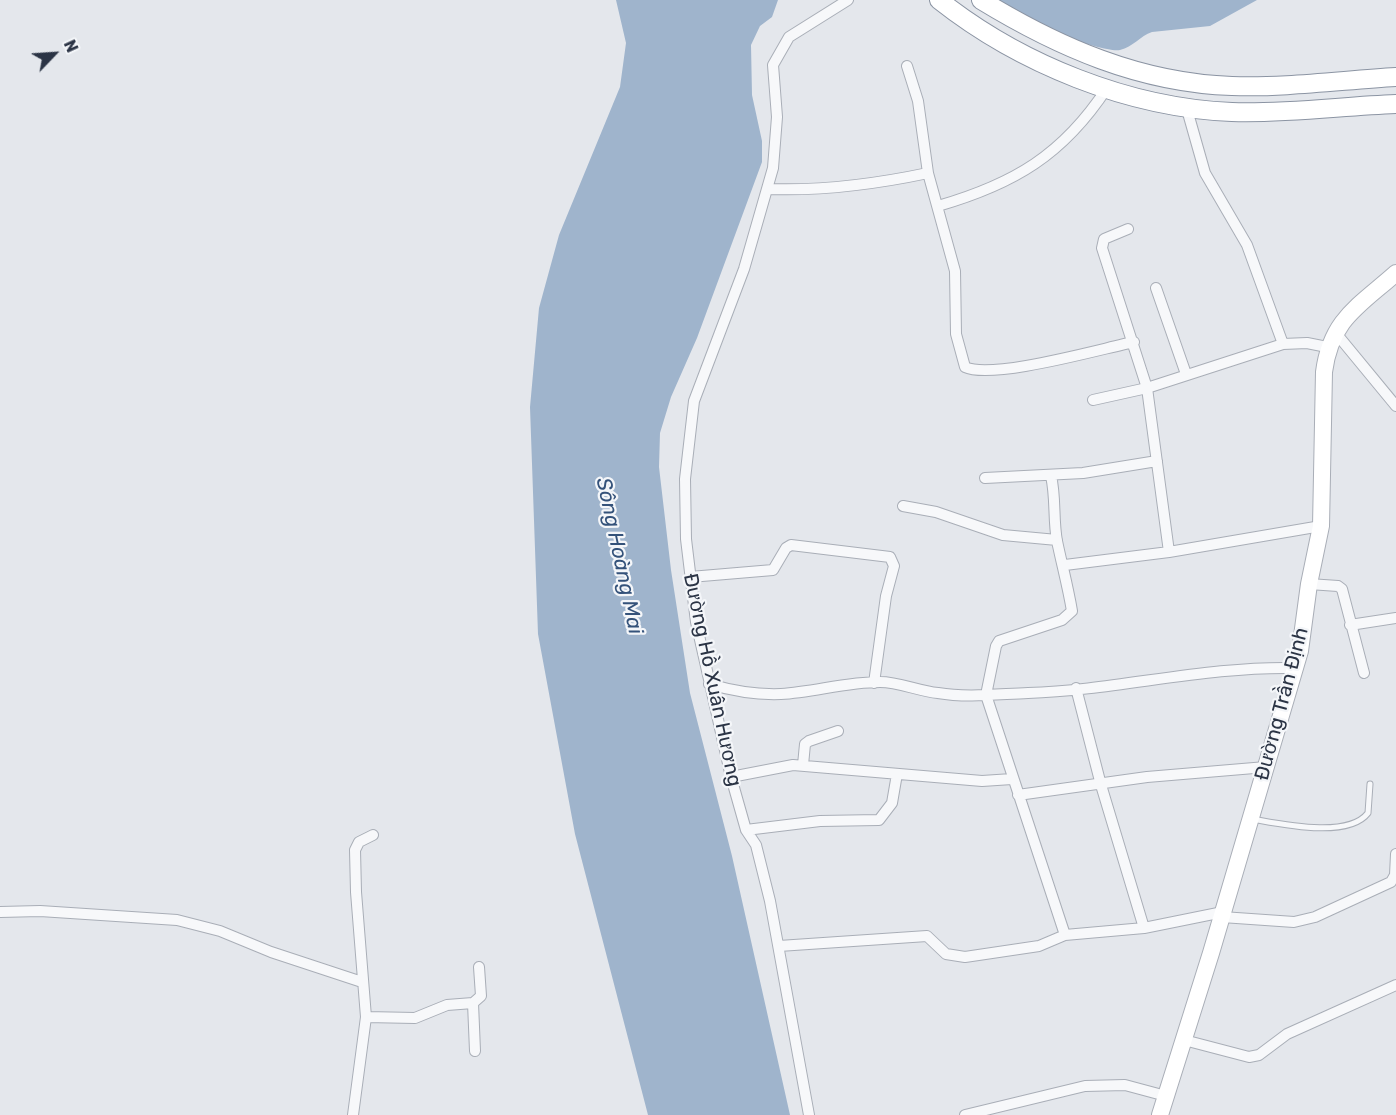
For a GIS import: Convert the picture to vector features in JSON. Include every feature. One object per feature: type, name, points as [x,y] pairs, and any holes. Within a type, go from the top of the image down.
[{"type":"highway","points":[[939,0],[1006,44],[1046,64],[1107,88],[1164,104],[1232,112],[1396,104]]},
{"type":"highway","points":[[981,0],[1027,28],[1083,55],[1131,70],[1187,81],[1233,86],[1396,77]]},
{"type":"main road","name":"Đường Trần Định","points":[[1160,1115],[1300,651],[1309,584],[1321,526],[1324,372],[1327,347],[1344,318],[1396,273]]},
{"type":"street","name":"Đường Hồ Xuân Hương","points":[[810,1115],[789,1015],[779,946],[756,845],[746,830],[709,684],[690,577],[684,479],[694,401],[744,269],[768,189],[777,135],[772,73],[777,53],[798,28],[848,0]]},
{"type":"street","points":[[907,66],[918,100],[928,173],[955,271],[956,334],[964,367],[980,370],[1033,366],[1134,342]]},
{"type":"street","points":[[938,206],[986,191],[1033,164],[1078,129],[1107,88]]},
{"type":"street","points":[[1186,106],[1205,172],[1247,245],[1283,344]]},
{"type":"street","points":[[768,189],[796,190],[864,184],[928,173]]},
{"type":"street","points":[[1128,229],[1104,239],[1102,248],[1147,388],[1169,552]]},
{"type":"street","points":[[1156,288],[1186,374]]},
{"type":"street","points":[[1335,332],[1396,406]]},
{"type":"street","points":[[1093,400],[1147,388],[1283,344],[1306,343],[1327,347]]},
{"type":"street","points":[[985,478],[1097,472],[1157,461]]},
{"type":"street","points":[[1052,476],[1056,496],[1057,540],[1065,565],[1070,614],[1062,620],[999,641],[986,695],[1065,935]]},
{"type":"street","points":[[903,506],[936,512],[1003,535],[1057,540]]},
{"type":"street","points":[[1065,565],[1169,552],[1321,526]]},
{"type":"street","points":[[690,577],[773,570],[786,548],[791,545],[890,557],[894,566],[886,596],[874,683]]},
{"type":"street","points":[[1309,584],[1340,587],[1344,594],[1364,673]]},
{"type":"street","points":[[1350,625],[1396,618]]},
{"type":"street","points":[[709,684],[734,691],[768,694],[794,693],[836,685],[874,683],[901,685],[938,694],[986,695],[1076,688],[1231,670],[1295,668]]},
{"type":"street","points":[[1076,688],[1101,785],[1144,928]]},
{"type":"street","points":[[803,765],[806,744],[809,741],[838,731]]},
{"type":"street","points":[[731,777],[785,765],[803,765],[982,781],[1012,779]]},
{"type":"street","points":[[1018,795],[1147,777],[1266,767]]},
{"type":"street","points":[[746,830],[820,821],[879,820],[892,803],[897,774]]},
{"type":"street","points":[[353,1115],[366,1017],[355,850],[359,842],[373,835]]},
{"type":"street","points":[[779,946],[927,936],[946,954],[965,957],[1039,946],[1065,935],[1144,928],[1222,914],[1294,922],[1315,917],[1391,882],[1395,875],[1396,854]]},
{"type":"street","points":[[0,912],[40,911],[177,920],[220,931],[271,952],[362,982]]},
{"type":"street","points":[[366,1017],[416,1018],[447,1005],[473,1003],[480,996],[479,967]]},
{"type":"street","points":[[1184,1040],[1249,1057],[1259,1055],[1287,1034],[1396,985]]},
{"type":"street","points":[[473,1003],[475,1051]]},
{"type":"street","points":[[965,1115],[1085,1086],[1125,1086],[1166,1096]]},
{"type":"lane","points":[[1251,819],[1305,826],[1354,824],[1368,813],[1370,784]]},
{"type":"water","name":"Sông Hoàng Mai","points":[[616,0],[778,0],[772,17],[760,26],[751,45],[752,95],[762,141],[762,162],[697,338],[671,397],[660,433],[659,467],[671,570],[690,693],[732,856],[790,1115],[648,1115],[575,834],[538,634],[530,407],[539,308],[559,235],[620,87],[626,43]]},
{"type":"water","points":[[991,0],[1257,0],[1210,26],[1152,32],[1120,50],[1111,50],[1051,32],[1014,16]]}]
